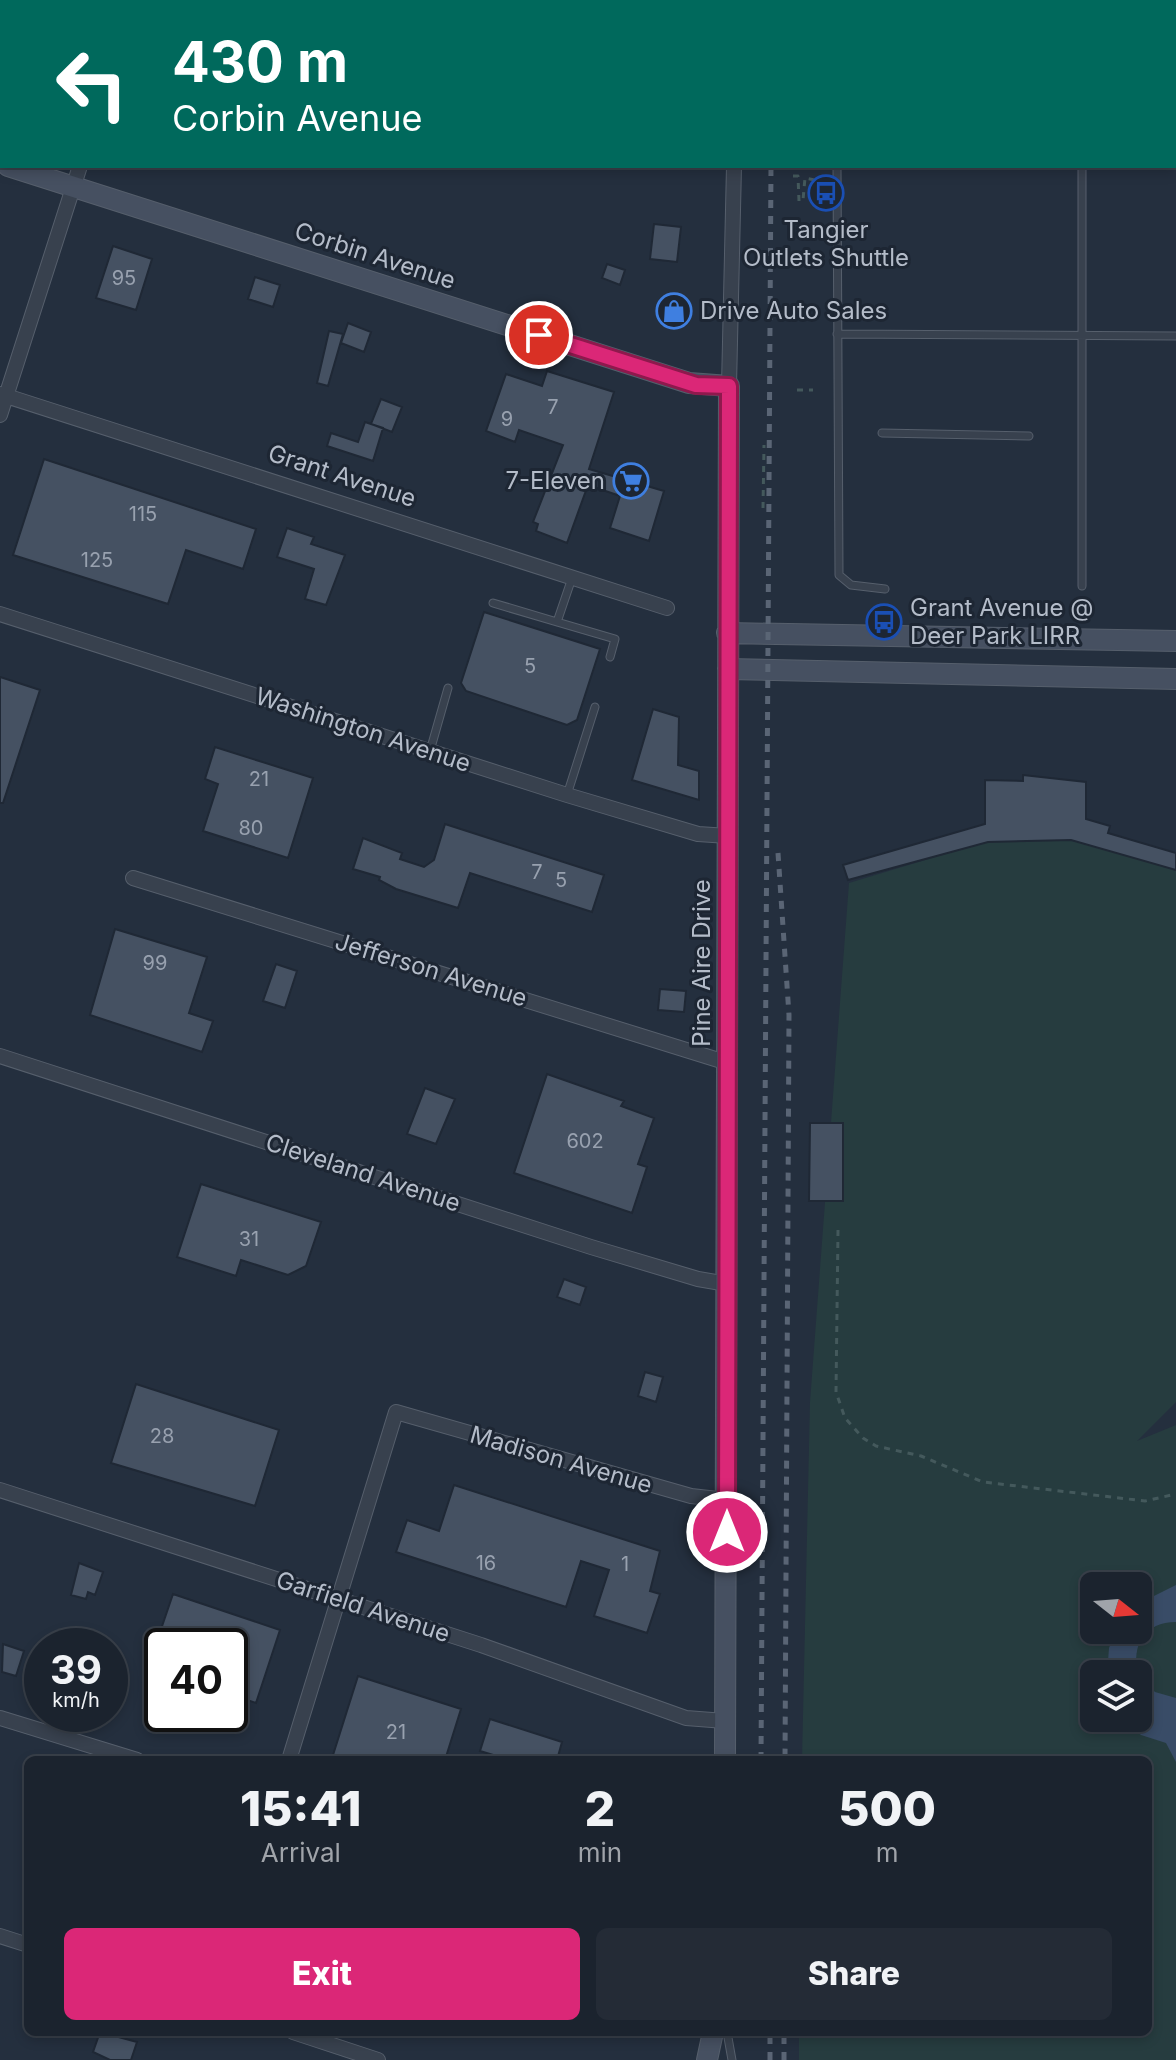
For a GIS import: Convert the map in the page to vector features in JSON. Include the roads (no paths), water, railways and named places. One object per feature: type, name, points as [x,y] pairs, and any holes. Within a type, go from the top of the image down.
[{"type":"street","name":"Corbin Avenue","points":[[14,168],[689,383],[729,386]]},
{"type":"street","points":[[0,415],[3,395],[79,168]]},
{"type":"street","name":"Pine Aire Drive","points":[[725,1756],[727,633],[734,168]]},
{"type":"street","name":"Grant Avenue","points":[[3,395],[667,608]]},
{"type":"street","name":"Washington Avenue","points":[[0,614],[567,795],[698,834],[728,836]]},
{"type":"street","points":[[727,633],[1176,641]]},
{"type":"street","points":[[728,669],[1176,679]]},
{"type":"street","name":"Jefferson Avenue","points":[[133,878],[728,1063]]},
{"type":"street","name":"Cleveland Avenue","points":[[0,1056],[591,1247],[698,1279],[727,1284]]},
{"type":"street","name":"Madison Avenue","points":[[338,1600],[396,1412],[691,1496],[727,1500]]},
{"type":"street","name":"Garfield Avenue","points":[[0,1490],[481,1645],[686,1718],[725,1721]]},
{"type":"street","points":[[290,1756],[338,1600]]},
{"type":"street","points":[[0,1718],[124,1756]]},
{"type":"street","points":[[0,1936],[24,1944]]},
{"type":"street","points":[[305,2036],[378,2060]]},
{"type":"street","points":[[707,2060],[712,2036]]},
{"type":"lane","points":[[837,168],[839,575],[851,585],[885,589]]},
{"type":"lane","points":[[1082,168],[1082,586]]},
{"type":"lane","points":[[837,334],[1176,336]]},
{"type":"lane","points":[[882,433],[1029,436]]},
{"type":"lane","points":[[557,622],[572,578]]},
{"type":"lane","points":[[493,603],[615,639],[610,657]]},
{"type":"lane","points":[[430,751],[448,688]]},
{"type":"lane","points":[[567,795],[595,707]]},
{"type":"lane","points":[[728,2036],[732,2060]]},
{"type":"water","points":[[1176,1585],[1176,1622],[1152,1629],[1152,1597]]},
{"type":"water","points":[[1111,1644],[1140,1644],[1136,1660],[1108,1660]]},
{"type":"water","points":[[1152,1689],[1176,1698],[1176,1762],[1166,1743],[1138,1732],[1152,1732]]},
{"type":"railway","points":[[761,1756],[771,168]]},
{"type":"railway","points":[[778,853],[789,1015],[785,1756]]},
{"type":"railway","points":[[770,2036],[770,2060]]},
{"type":"railway","points":[[784,2036],[784,2060]]},
{"type":"place","name":"Tangier Outlets Shuttle","points":[[826,193]]},
{"type":"place","name":"Drive Auto Sales","points":[[674,311]]},
{"type":"place","name":"7-Eleven","points":[[631,481]]},
{"type":"place","name":"Grant Avenue @ Deer Park LIRR","points":[[884,622]]}]
